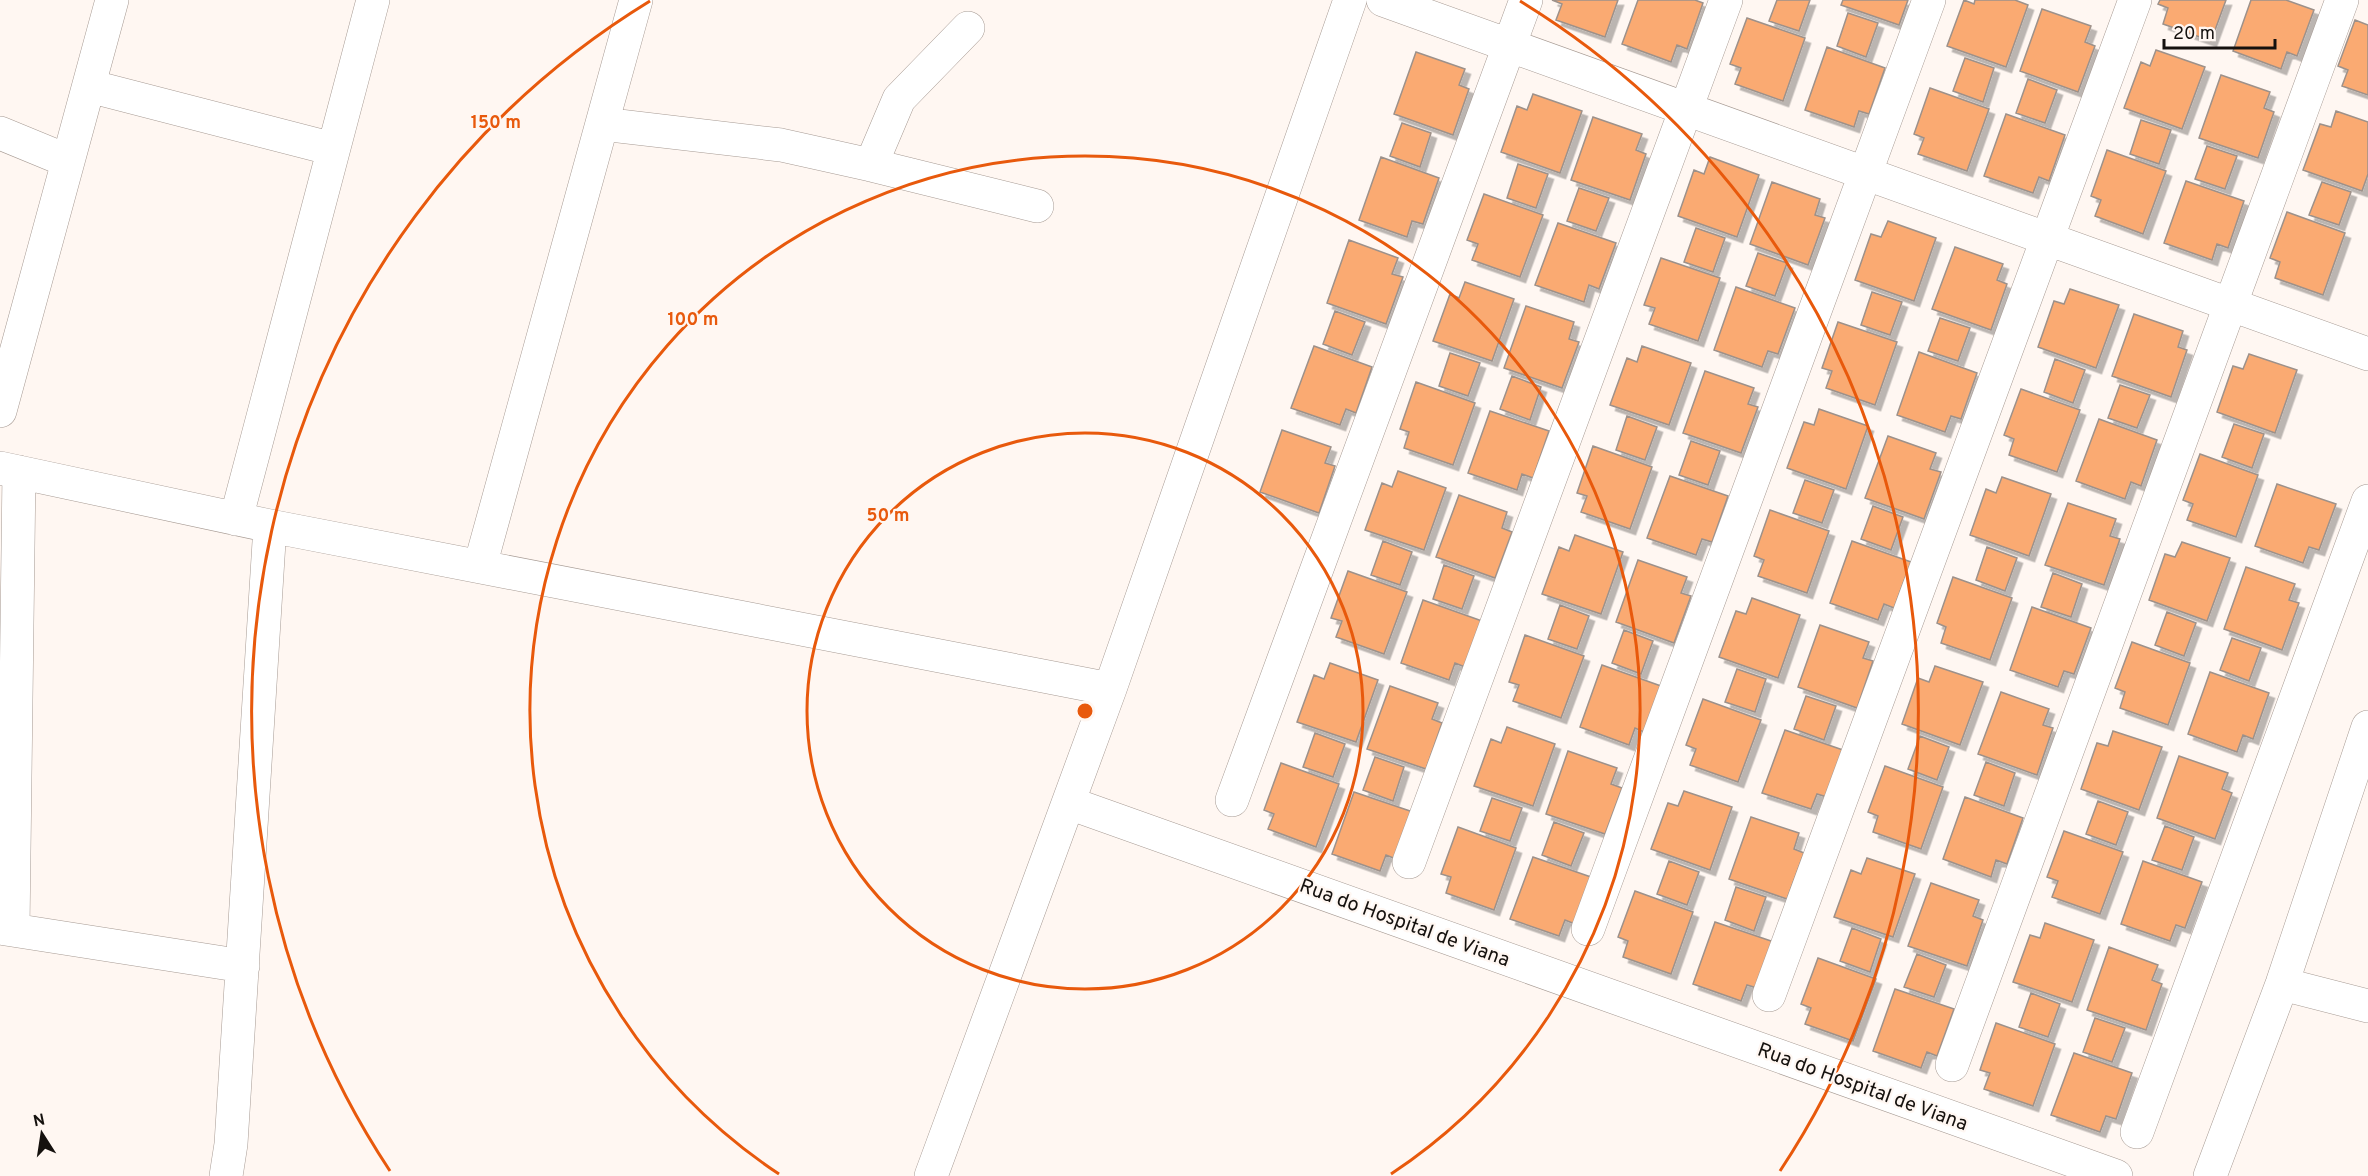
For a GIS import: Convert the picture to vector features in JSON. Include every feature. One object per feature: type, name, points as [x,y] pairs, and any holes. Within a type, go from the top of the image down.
[{"type":"street","points":[[0,411],[112,0]]},
{"type":"street","points":[[236,519],[373,0]]},
{"type":"street","points":[[480,566],[636,0]]},
{"type":"street","points":[[931,1176],[1110,689],[1350,0]]},
{"type":"street","points":[[1383,0],[2368,354]]},
{"type":"street","points":[[1232,800],[1526,0]]},
{"type":"street","points":[[1409,862],[1726,0]]},
{"type":"street","points":[[1588,929],[1929,0]]},
{"type":"street","points":[[1769,995],[2135,0]]},
{"type":"street","points":[[1952,1065],[2342,0]]},
{"type":"street","points":[[871,165],[898,99],[968,28]]},
{"type":"street","points":[[89,86],[333,149]]},
{"type":"street","points":[[602,124],[781,145],[1037,206]]},
{"type":"street","points":[[0,133],[68,161]]},
{"type":"street","points":[[243,966],[6,929],[9,470],[270,526],[1110,689]]},
{"type":"street","points":[[2137,1132],[2368,501]]},
{"type":"street","points":[[226,1176],[231,1144],[270,526]]},
{"type":"street","points":[[2210,1176],[2282,984],[2368,727]]},
{"type":"street","name":"Rua do Hospital de Viana","points":[[1069,803],[2116,1176]]},
{"type":"street","points":[[2282,984],[2368,1006]]},
{"type":"building","points":[[1552,0],[1618,0],[1605,37],[1556,20],[1562,4]]},
{"type":"building","points":[[1638,0],[1695,0],[1703,3],[1687,49],[1677,45],[1671,62],[1622,44]]},
{"type":"building","points":[[1777,0],[1810,0],[1799,31],[1769,21]]},
{"type":"building","points":[[1843,0],[1908,0],[1899,25],[1841,5]]},
{"type":"building","points":[[1964,0],[1974,4],[1975,0],[2015,0],[2028,5],[2006,67],[1947,46]]},
{"type":"building","points":[[2160,0],[2226,0],[2211,41],[2163,24],[2168,8],[2158,4]]},
{"type":"building","points":[[2251,0],[2286,0],[2314,10],[2297,56],[2287,52],[2281,69],[2233,51]]},
{"type":"building","points":[[2042,9],[2091,26],[2085,42],[2095,46],[2078,92],[2020,71]]},
{"type":"building","points":[[1848,13],[1878,23],[1866,57],[1837,46]]},
{"type":"building","points":[[1747,18],[1805,38],[1783,101],[1735,84],[1741,68],[1730,64]]},
{"type":"building","points":[[2355,20],[2368,25],[2368,95],[2342,86],[2348,70],[2338,66]]},
{"type":"building","points":[[1827,47],[1885,68],[1869,114],[1859,111],[1854,127],[1805,110]]},
{"type":"building","points":[[2156,50],[2205,67],[2182,129],[2124,108],[2141,62],[2150,66]]},
{"type":"building","points":[[1416,52],[1465,69],[1459,85],[1469,89],[1453,135],[1394,114]]},
{"type":"building","points":[[1965,58],[1994,68],[1983,102],[1953,91]]},
{"type":"building","points":[[2221,75],[2270,92],[2264,108],[2274,112],[2258,158],[2199,138]]},
{"type":"building","points":[[2028,79],[2057,90],[2045,123],[2016,113]]},
{"type":"building","points":[[1930,88],[1989,109],[1967,171],[1918,154],[1924,138],[1914,134]]},
{"type":"building","points":[[1533,94],[1582,111],[1560,173],[1501,152],[1517,106],[1527,110]]},
{"type":"building","points":[[2336,111],[2368,122],[2368,174],[2362,191],[2303,170],[2320,124],[2331,127]]},
{"type":"building","points":[[2006,114],[2065,135],[2049,181],[2039,177],[2033,193],[1984,176]]},
{"type":"building","points":[[1593,117],[1642,134],[1636,150],[1646,154],[1630,200],[1571,180]]},
{"type":"building","points":[[2141,120],[2171,130],[2159,164],[2130,154]]},
{"type":"building","points":[[1402,123],[1431,133],[1420,167],[1390,156]]},
{"type":"building","points":[[2207,146],[2237,156],[2225,189],[2195,179]]},
{"type":"building","points":[[2107,150],[2166,171],[2143,234],[2095,216],[2101,200],[2091,196]]},
{"type":"building","points":[[1381,157],[1439,178],[1423,224],[1412,221],[1407,237],[1359,220]]},
{"type":"building","points":[[1710,157],[1759,175],[1737,237],[1678,216],[1694,170],[1704,174]]},
{"type":"building","points":[[1518,164],[1548,174],[1536,208],[1507,198]]},
{"type":"building","points":[[2186,181],[2244,201],[2228,248],[2217,244],[2212,260],[2164,243]]},
{"type":"building","points":[[1772,182],[1820,199],[1815,215],[1825,218],[1808,265],[1750,244]]},
{"type":"building","points":[[2322,182],[2351,192],[2339,225],[2309,215]]},
{"type":"building","points":[[1579,188],[1609,198],[1596,231],[1567,221]]},
{"type":"building","points":[[1484,194],[1543,215],[1520,277],[1472,260],[1478,244],[1467,240]]},
{"type":"building","points":[[2287,212],[2345,233],[2323,295],[2275,278],[2280,262],[2270,258]]},
{"type":"building","points":[[1888,221],[1936,238],[1914,301],[1855,280],[1871,234],[1881,237]]},
{"type":"building","points":[[1558,223],[1616,243],[1599,289],[1589,285],[1584,302],[1535,285]]},
{"type":"building","points":[[1696,228],[1725,238],[1713,272],[1684,262]]},
{"type":"building","points":[[1349,240],[1398,258],[1392,274],[1403,277],[1386,324],[1327,303]]},
{"type":"building","points":[[1955,247],[2003,264],[1997,280],[2007,284],[1991,330],[1932,309]]},
{"type":"building","points":[[1758,253],[1787,263],[1775,296],[1746,286]]},
{"type":"building","points":[[1661,258],[1720,278],[1698,341],[1649,324],[1655,308],[1644,305]]},
{"type":"building","points":[[1465,282],[1514,299],[1492,361],[1433,341],[1450,294],[1459,298]]},
{"type":"building","points":[[1736,287],[1795,308],[1778,354],[1768,351],[1762,367],[1714,350]]},
{"type":"building","points":[[2070,289],[2119,305],[2096,368],[2038,347],[2054,301],[2064,304]]},
{"type":"building","points":[[1872,292],[1902,302],[1890,335],[1861,325]]},
{"type":"building","points":[[1526,306],[1574,322],[1569,339],[1579,342],[1562,388],[1504,368]]},
{"type":"building","points":[[1335,311],[1365,322],[1352,355],[1323,344]]},
{"type":"building","points":[[2134,314],[2183,331],[2178,347],[2187,350],[2171,397],[2112,376]]},
{"type":"building","points":[[1940,318],[1970,328],[1958,361],[1928,351]]},
{"type":"building","points":[[1838,322],[1897,342],[1875,405],[1826,388],[1832,371],[1822,368]]},
{"type":"building","points":[[1314,346],[1372,367],[1356,413],[1346,409],[1340,425],[1291,408]]},
{"type":"building","points":[[1642,346],[1691,363],[1669,425],[1610,405],[1627,358],[1637,362]]},
{"type":"building","points":[[1919,352],[1977,373],[1961,419],[1951,416],[1945,432],[1897,415]]},
{"type":"building","points":[[1450,353],[1480,363],[1468,396],[1439,386]]},
{"type":"building","points":[[2249,354],[2297,370],[2275,433],[2217,412],[2233,366],[2243,369]]},
{"type":"building","points":[[2055,359],[2085,370],[2073,403],[2044,392]]},
{"type":"building","points":[[1705,371],[1754,388],[1748,404],[1758,407],[1741,453],[1683,433]]},
{"type":"building","points":[[1512,376],[1541,387],[1530,420],[1500,409]]},
{"type":"building","points":[[1416,382],[1475,403],[1453,465],[1404,448],[1409,432],[1400,429]]},
{"type":"building","points":[[2120,385],[2150,395],[2137,428],[2108,418]]},
{"type":"building","points":[[2021,389],[2080,410],[2057,472],[2009,455],[2014,439],[2004,435]]},
{"type":"building","points":[[1819,409],[1868,426],[1846,489],[1787,468],[1804,422],[1814,425]]},
{"type":"building","points":[[1490,411],[1549,431],[1533,478],[1522,474],[1517,490],[1468,473]]},
{"type":"building","points":[[1627,416],[1657,427],[1645,460],[1616,450]]},
{"type":"building","points":[[2099,419],[2157,440],[2141,486],[2131,482],[2125,499],[2076,481]]},
{"type":"building","points":[[2234,424],[2264,434],[2252,468],[2222,457]]},
{"type":"building","points":[[1282,430],[1331,447],[1325,463],[1335,466],[1319,513],[1260,492]]},
{"type":"building","points":[[1888,436],[1936,453],[1930,469],[1941,472],[1924,519],[1865,498]]},
{"type":"building","points":[[1691,441],[1720,451],[1708,485],[1679,475]]},
{"type":"building","points":[[1593,446],[1652,467],[1630,529],[1581,512],[1587,496],[1577,493]]},
{"type":"building","points":[[2200,454],[2258,475],[2236,537],[2187,520],[2193,504],[2183,500]]},
{"type":"building","points":[[1398,471],[1446,488],[1424,550],[1365,530],[1382,483],[1392,487]]},
{"type":"building","points":[[1670,476],[1728,496],[1712,542],[1702,539],[1696,555],[1647,538]]},
{"type":"building","points":[[2002,477],[2051,494],[2029,556],[1970,535],[1986,489],[1996,493]]},
{"type":"building","points":[[1805,480],[1834,490],[1822,523],[1793,513]]},
{"type":"building","points":[[2277,484],[2336,504],[2319,550],[2309,547],[2303,563],[2255,546]]},
{"type":"building","points":[[1459,495],[1507,512],[1502,528],[1512,532],[1495,578],[1436,557]]},
{"type":"building","points":[[2068,503],[2116,519],[2110,536],[2120,539],[2104,585],[2045,565]]},
{"type":"building","points":[[1873,506],[1903,517],[1891,550],[1861,539]]},
{"type":"building","points":[[1770,510],[1829,531],[1807,593],[1758,576],[1764,560],[1754,556]]},
{"type":"building","points":[[1575,535],[1623,552],[1601,614],[1542,594],[1559,547],[1569,551]]},
{"type":"building","points":[[1383,541],[1412,552],[1400,585],[1371,575]]},
{"type":"building","points":[[1852,541],[1911,562],[1894,608],[1884,604],[1878,620],[1830,603]]},
{"type":"building","points":[[2182,542],[2230,558],[2207,621],[2149,600],[2165,554],[2175,557]]},
{"type":"building","points":[[1987,547],[2017,558],[2005,591],[1976,580]]},
{"type":"building","points":[[1638,560],[1687,577],[1681,593],[1691,596],[1674,643],[1616,622]]},
{"type":"building","points":[[1444,565],[1474,576],[1462,609],[1433,599]]},
{"type":"building","points":[[2246,567],[2295,584],[2289,600],[2299,603],[2282,650],[2224,629]]},
{"type":"building","points":[[1348,571],[1407,592],[1384,654],[1336,637],[1342,621],[1331,618]]},
{"type":"building","points":[[2053,573],[2082,584],[2071,617],[2041,607]]},
{"type":"building","points":[[1953,577],[2012,598],[1990,660],[1941,643],[1946,627],[1937,623]]},
{"type":"building","points":[[1752,598],[1800,615],[1778,678],[1719,657],[1736,611],[1746,614]]},
{"type":"building","points":[[1423,600],[1482,621],[1465,667],[1455,663],[1449,680],[1401,663]]},
{"type":"building","points":[[1560,605],[1589,616],[1577,649],[1548,639]]},
{"type":"building","points":[[2032,607],[2091,628],[2074,674],[2064,671],[2058,687],[2010,670]]},
{"type":"building","points":[[2167,612],[2196,623],[2184,656],[2155,645]]},
{"type":"building","points":[[1820,625],[1869,642],[1863,658],[1873,661],[1857,708],[1798,687]]},
{"type":"building","points":[[1624,630],[1653,641],[1641,674],[1612,663]]},
{"type":"building","points":[[1525,635],[1584,656],[1561,718],[1513,701],[1519,685],[1509,682]]},
{"type":"building","points":[[2232,638],[2261,648],[2249,681],[2220,670]]},
{"type":"building","points":[[2132,642],[2190,663],[2168,725],[2120,708],[2125,692],[2115,688]]},
{"type":"building","points":[[1330,663],[1378,680],[1356,742],[1297,722],[1314,675],[1324,679]]},
{"type":"building","points":[[1602,665],[1661,686],[1644,732],[1635,728],[1629,745],[1580,727]]},
{"type":"building","points":[[1935,666],[1983,682],[1960,745],[1902,724],[1918,678],[1929,682]]},
{"type":"building","points":[[1737,669],[1766,679],[1755,712],[1725,702]]},
{"type":"building","points":[[2210,672],[2269,693],[2253,739],[2243,735],[2237,752],[2188,734]]},
{"type":"building","points":[[1390,686],[1438,703],[1432,719],[1442,723],[1426,769],[1367,749]]},
{"type":"building","points":[[2001,692],[2049,709],[2043,725],[2053,728],[2037,775],[1978,754]]},
{"type":"building","points":[[1806,696],[1836,706],[1824,740],[1794,729]]},
{"type":"building","points":[[1703,699],[1761,720],[1738,782],[1690,765],[1696,749],[1686,745]]},
{"type":"building","points":[[1507,727],[1555,744],[1533,806],[1474,786],[1491,739],[1501,743]]},
{"type":"building","points":[[1785,730],[1843,750],[1827,797],[1817,794],[1811,809],[1762,793]]},
{"type":"building","points":[[2113,731],[2162,747],[2139,810],[2081,789],[2097,743],[2108,746]]},
{"type":"building","points":[[1315,733],[1345,744],[1333,777],[1303,767]]},
{"type":"building","points":[[1920,736],[1949,747],[1937,780],[1908,769]]},
{"type":"building","points":[[1568,751],[1617,768],[1611,784],[1622,788],[1605,834],[1546,814]]},
{"type":"building","points":[[2179,756],[2228,773],[2222,789],[2232,793],[2215,839],[2157,818]]},
{"type":"building","points":[[1375,757],[1404,767],[1393,801],[1363,790]]},
{"type":"building","points":[[1986,762],[2015,773],[2004,806],[1974,795]]},
{"type":"building","points":[[1281,763],[1339,784],[1316,847],[1268,829],[1274,814],[1264,810]]},
{"type":"building","points":[[1885,766],[1943,787],[1921,849],[1873,832],[1878,816],[1868,812]]},
{"type":"building","points":[[1684,791],[1732,807],[1710,870],[1651,849],[1668,803],[1678,806]]},
{"type":"building","points":[[1354,792],[1413,812],[1396,859],[1386,855],[1380,871],[1332,854]]},
{"type":"building","points":[[1965,797],[2023,818],[2007,864],[1996,860],[1991,877],[1943,859]]},
{"type":"building","points":[[1492,798],[1522,808],[1510,841],[1480,831]]},
{"type":"building","points":[[2098,801],[2128,812],[2116,845],[2086,834]]},
{"type":"building","points":[[1751,817],[1799,833],[1794,849],[1804,853],[1787,899],[1729,879]]},
{"type":"building","points":[[1554,822],[1584,833],[1571,866],[1542,855]]},
{"type":"building","points":[[2165,826],[2194,837],[2182,870],[2152,860]]},
{"type":"building","points":[[1458,827],[1516,848],[1494,910],[1446,893],[1451,877],[1441,874]]},
{"type":"building","points":[[2064,831],[2123,852],[2100,914],[2052,897],[2058,881],[2047,877]]},
{"type":"building","points":[[1533,857],[1591,877],[1575,924],[1565,920],[1559,936],[1510,919]]},
{"type":"building","points":[[1867,858],[1915,874],[1893,937],[1834,917],[1851,870],[1861,874]]},
{"type":"building","points":[[1669,861],[1699,872],[1687,905],[1657,894]]},
{"type":"building","points":[[2143,861],[2202,882],[2185,928],[2176,925],[2170,941],[2121,924]]},
{"type":"building","points":[[1931,883],[1979,900],[1973,916],[1983,920],[1967,966],[1908,946]]},
{"type":"building","points":[[1736,887],[1766,897],[1754,931],[1725,920]]},
{"type":"building","points":[[1635,891],[1693,912],[1671,974],[1623,957],[1628,941],[1618,937]]},
{"type":"building","points":[[1715,922],[1774,942],[1757,988],[1747,985],[1741,1001],[1693,984]]},
{"type":"building","points":[[2045,923],[2094,940],[2072,1002],[2013,982],[2030,935],[2040,938]]},
{"type":"building","points":[[1852,928],[1881,939],[1870,972],[1840,961]]},
{"type":"building","points":[[2109,947],[2158,965],[2152,980],[2162,984],[2146,1030],[2087,1010]]},
{"type":"building","points":[[1917,954],[1946,965],[1934,997],[1904,987]]},
{"type":"building","points":[[1818,958],[1876,979],[1853,1041],[1805,1024],[1811,1008],[1801,1004]]},
{"type":"building","points":[[1895,989],[1954,1009],[1937,1056],[1927,1052],[1921,1068],[1873,1051]]},
{"type":"building","points":[[2031,993],[2060,1004],[2048,1037],[2019,1027]]},
{"type":"building","points":[[2095,1018],[2125,1028],[2112,1062],[2083,1052]]},
{"type":"building","points":[[1996,1023],[2055,1044],[2033,1106],[1984,1089],[1990,1073],[1980,1070]]},
{"type":"building","points":[[2074,1053],[2132,1073],[2116,1119],[2106,1116],[2100,1132],[2051,1115]]}]
